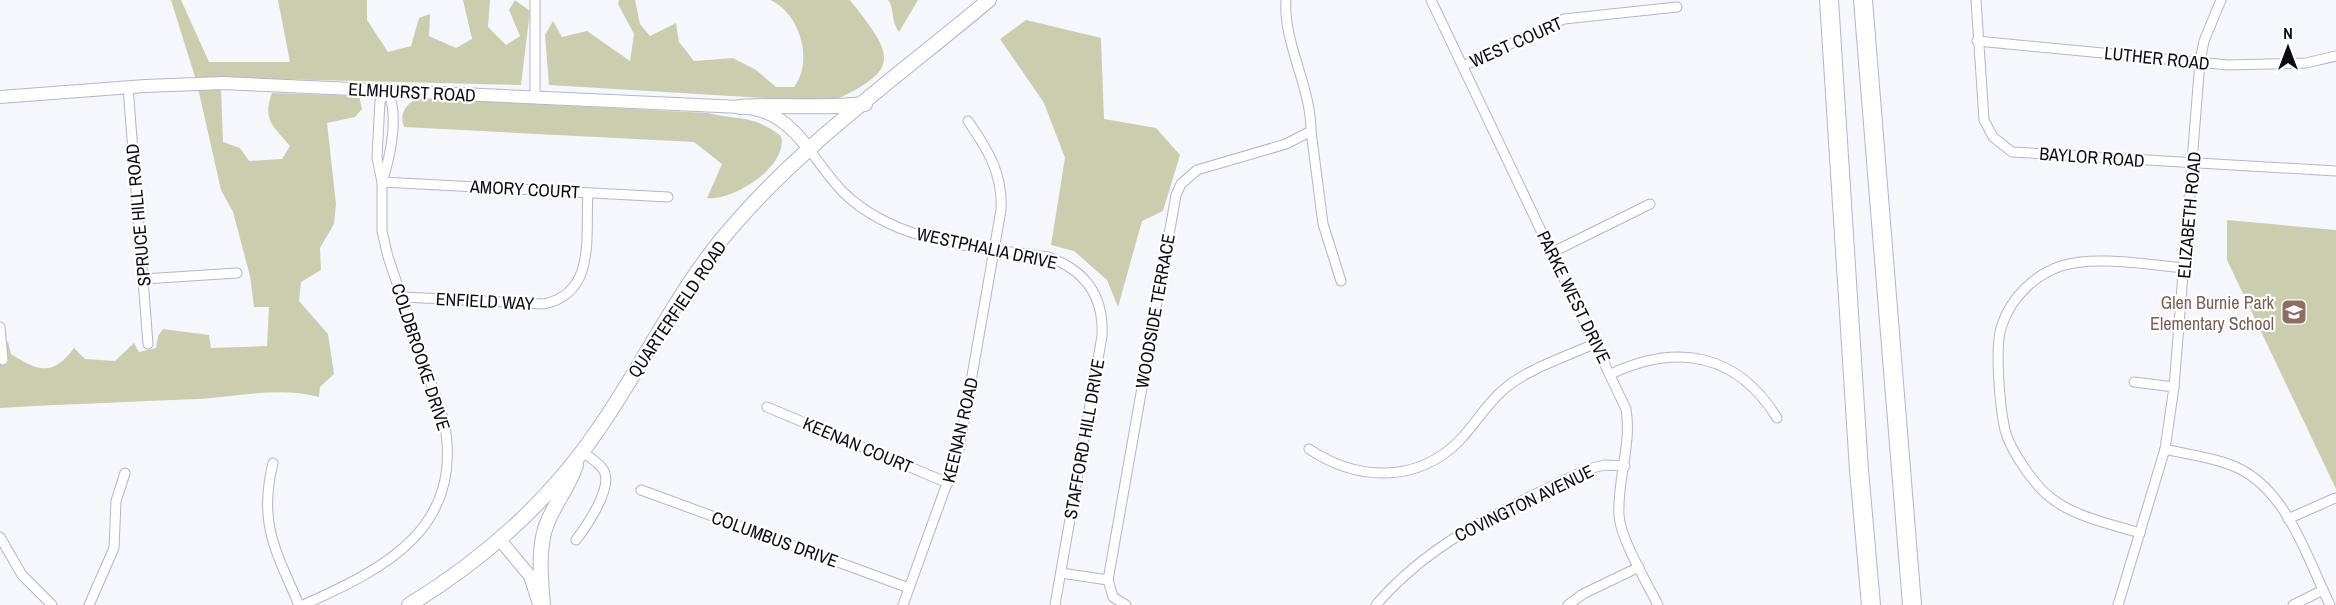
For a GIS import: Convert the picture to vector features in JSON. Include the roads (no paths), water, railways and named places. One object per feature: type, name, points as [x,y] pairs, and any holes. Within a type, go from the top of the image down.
[{"type":"highway","points":[[1823,0],[1836,115]]},
{"type":"highway","points":[[1829,0],[1859,470],[1871,605]]},
{"type":"highway","points":[[1863,0],[1912,605]]},
{"type":"highway","points":[[1873,0],[1883,232]]},
{"type":"main road","name":"QUARTERFIELD ROAD","points":[[409,605],[435,589],[500,540],[544,499],[580,456],[704,263],[746,212],[809,149],[989,0]]},
{"type":"main road","points":[[740,107],[775,105],[832,108],[865,104]]},
{"type":"main road","points":[[541,605],[541,555],[545,529],[570,483],[580,456]]},
{"type":"street","points":[[535,0],[535,98]]},
{"type":"street","points":[[1286,0],[1288,24],[1309,103],[1323,224],[1341,281]]},
{"type":"street","name":"PARKE WEST DRIVE","points":[[1431,0],[1626,409],[1629,430],[1619,517],[1639,567],[1658,605]]},
{"type":"street","name":"BAYLOR ROAD","points":[[1976,0],[1984,120],[1993,137],[2012,152],[2336,171]]},
{"type":"street","name":"ELIZABETH ROAD","points":[[2118,605],[2165,449],[2174,387],[2185,268],[2200,61],[2204,41],[2221,0]]},
{"type":"street","name":"WEST COURT","points":[[1463,66],[1564,19],[1677,7]]},
{"type":"street","name":"LUTHER ROAD","points":[[1977,41],[2228,65],[2306,63],[2336,56]]},
{"type":"street","name":"ELMHURST ROAD","points":[[0,97],[128,87],[223,83],[756,108],[782,119],[809,149]]},
{"type":"street","name":"SPRUCE HILL ROAD","points":[[128,87],[148,344]]},
{"type":"street","name":"COLDBROOKE DRIVE","points":[[301,605],[354,580],[400,553],[425,528],[441,495],[448,463],[446,434],[382,231],[382,182],[377,158],[380,101],[387,91]]},
{"type":"street","name":"KEENAN ROAD","points":[[903,605],[948,483],[964,427],[1001,210],[1000,179],[989,152],[968,121]]},
{"type":"street","name":"WOODSIDE TERRACE","points":[[1107,580],[1176,195],[1181,184],[1197,170],[1286,144],[1311,131]]},
{"type":"street","name":"WESTPHALIA DRIVE","points":[[809,149],[844,193],[874,216],[893,226],[915,235],[1048,257],[1063,262],[1084,277]]},
{"type":"street","name":"AMORY COURT","points":[[382,182],[668,197]]},
{"type":"street","name":"ENFIELD WAY","points":[[402,297],[544,304],[566,297],[581,278],[584,265],[588,193]]},
{"type":"street","points":[[1553,252],[1650,204]]},
{"type":"street","points":[[2140,533],[2089,517],[2050,498],[2024,468],[2005,431],[1998,354],[2001,327],[2012,304],[2031,282],[2061,266],[2091,262],[2185,268]]},
{"type":"street","points":[[143,279],[237,273]]},
{"type":"street","name":"STAFFORD HILL DRIVE","points":[[1055,605],[1102,336],[1099,304],[1084,277]]},
{"type":"street","points":[[0,327],[3,360]]},
{"type":"street","points":[[1309,449],[1345,469],[1369,473],[1413,469],[1434,459],[1459,441],[1503,390],[1517,380],[1596,343]]},
{"type":"street","points":[[1611,374],[1651,358],[1675,356],[1705,359],[1724,366],[1749,383],[1764,398],[1777,418]]},
{"type":"street","points":[[2134,382],[2174,387]]},
{"type":"street","name":"KEENAN COURT","points":[[767,407],[948,483]]},
{"type":"street","points":[[2165,449],[2242,470],[2265,487],[2289,519],[2330,605]]},
{"type":"street","points":[[576,540],[594,513],[602,495],[606,476],[599,465],[580,456]]},
{"type":"street","points":[[273,463],[266,500],[268,526],[301,605]]},
{"type":"street","name":"COVINGTON AVENUE","points":[[1376,605],[1420,562],[1479,521],[1588,469],[1605,465],[1625,466]]},
{"type":"street","points":[[89,605],[114,548],[117,501],[125,472]]},
{"type":"street","name":"COLUMBUS DRIVE","points":[[642,490],[909,588]]},
{"type":"street","points":[[2289,519],[2335,498]]},
{"type":"street","points":[[0,537],[22,575],[52,605]]},
{"type":"street","points":[[500,540],[530,576],[541,605]]},
{"type":"street","points":[[1568,605],[1583,594],[1639,567]]},
{"type":"street","points":[[1061,573],[1107,580],[1113,597],[1125,605]]},
{"type":"street","points":[[2293,605],[2323,590]]},
{"type":"place","name":"Glen Burnie Park Elementary School","points":[[2294,312]]}]
